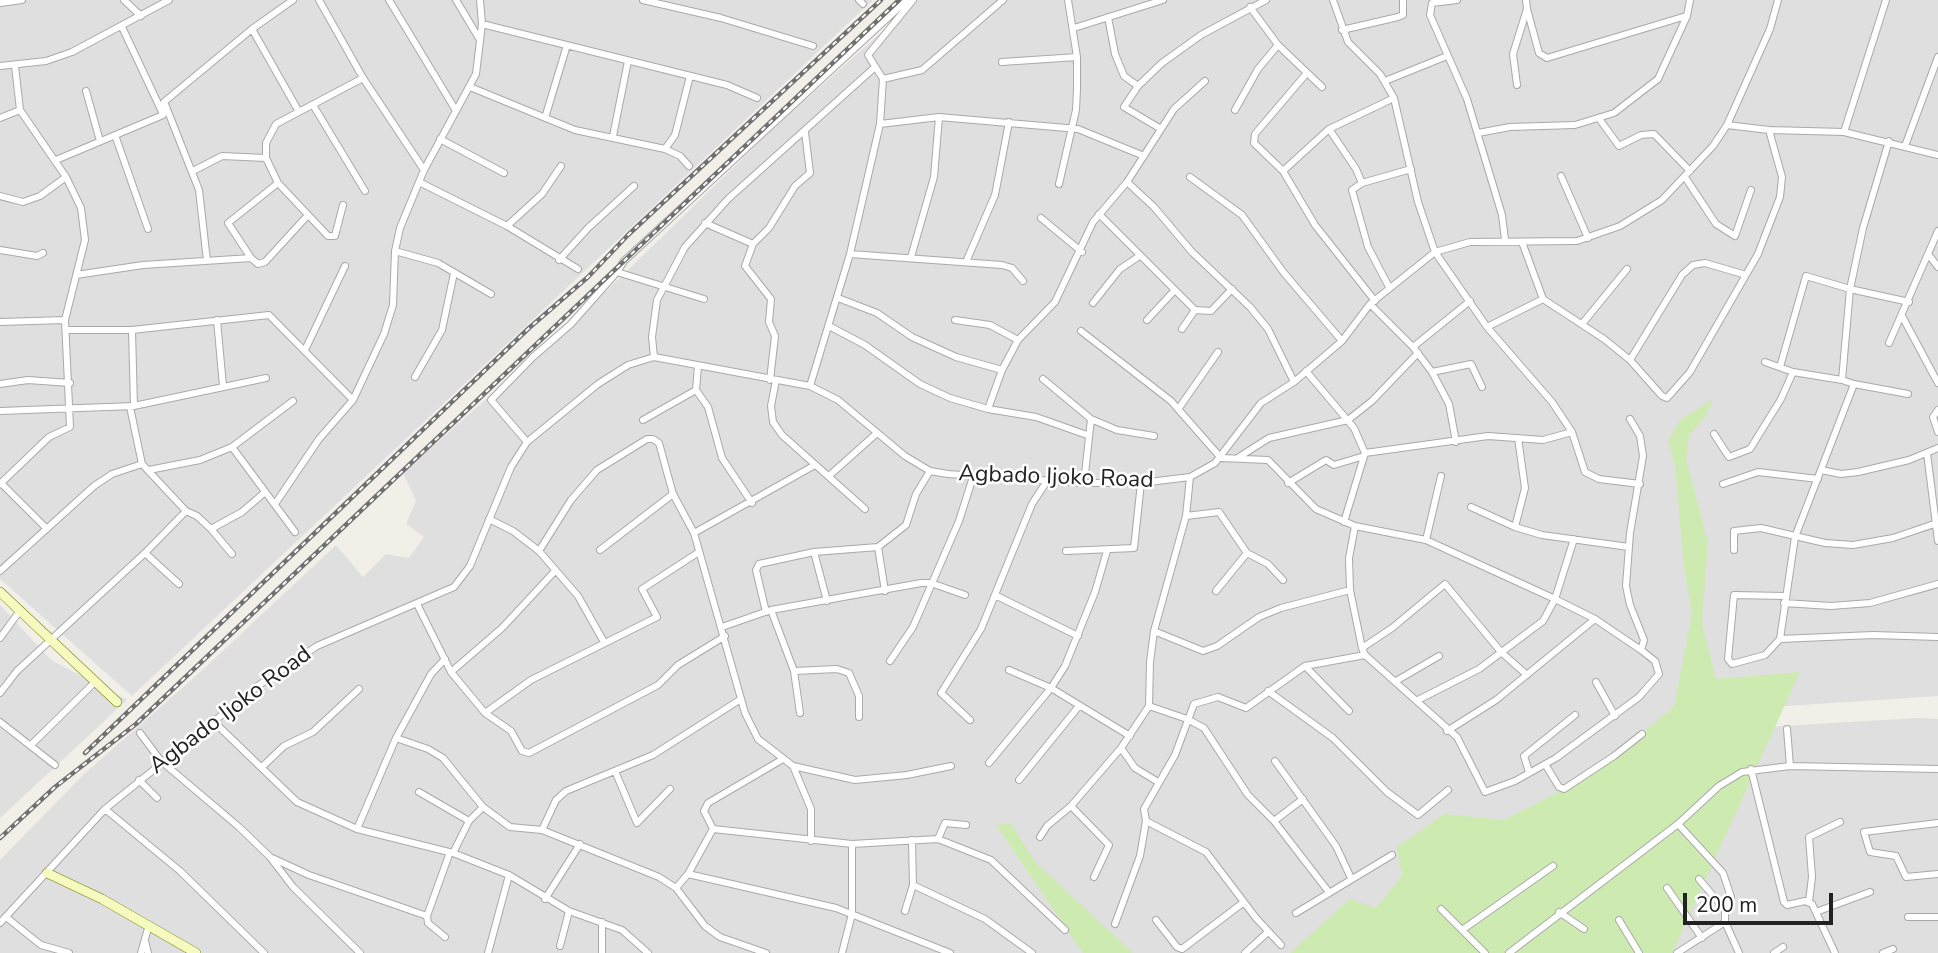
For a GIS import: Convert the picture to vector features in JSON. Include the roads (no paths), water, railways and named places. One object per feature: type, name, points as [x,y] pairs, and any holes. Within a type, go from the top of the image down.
[{"type":"main road","points":[[0,592],[48,641],[117,702]]},
{"type":"main road","points":[[47,873],[149,925],[196,953]]},
{"type":"street","points":[[0,3],[20,0]]},
{"type":"street","points":[[124,0],[141,16]]},
{"type":"street","points":[[0,66],[53,59],[121,27],[169,0]]},
{"type":"street","points":[[163,115],[164,102],[252,29],[293,0]]},
{"type":"street","points":[[319,0],[363,78],[424,170]]},
{"type":"street","points":[[389,0],[455,109]]},
{"type":"street","points":[[456,0],[480,40]]},
{"type":"street","points":[[275,504],[319,439],[353,400],[384,334],[393,305],[395,251],[400,228],[421,183],[424,170],[455,109],[470,87],[478,67],[482,24],[480,0]]},
{"type":"street","points":[[643,0],[721,18],[813,46]]},
{"type":"street","points":[[527,442],[491,400],[533,357],[571,324],[624,261],[907,0]]},
{"type":"street","points":[[810,386],[850,254],[880,124],[883,79],[874,68],[869,51],[913,0]]},
{"type":"street","points":[[883,79],[922,70],[1003,0]]},
{"type":"street","points":[[1059,184],[1076,110],[1077,57],[1068,0]]},
{"type":"street","points":[[1074,28],[1163,0]]},
{"type":"street","points":[[1161,129],[1124,107],[1138,86],[1172,56],[1250,7],[1266,0]]},
{"type":"street","points":[[1333,0],[1342,30],[1352,48],[1385,81],[1394,98],[1418,202],[1435,252],[1487,327],[1546,394],[1572,432],[1588,476],[1640,484]]},
{"type":"street","points":[[1342,30],[1398,18],[1403,15],[1403,0]]},
{"type":"street","points":[[1458,0],[1432,4],[1429,9],[1478,133],[1502,215],[1505,240]]},
{"type":"street","points":[[1526,0],[1539,53],[1547,58],[1687,16]]},
{"type":"street","points":[[1478,133],[1510,127],[1568,126],[1600,120],[1658,79],[1687,16],[1690,0]]},
{"type":"street","name":"Agbado Ijoko Road","points":[[0,923],[105,809],[212,720],[309,651],[445,592],[463,578],[511,467],[527,442],[616,371],[637,360],[654,357],[810,386],[838,400],[877,433],[930,471],[974,477],[1084,483],[1141,483],[1190,477],[1210,468],[1255,409],[1294,382],[1342,341],[1389,287],[1435,252],[1470,242],[1561,242],[1588,238],[1643,214],[1688,174],[1727,125],[1770,29],[1778,0]]},
{"type":"street","points":[[1844,132],[1886,0]]},
{"type":"street","points":[[1250,7],[1278,45],[1322,87]]},
{"type":"street","points":[[1517,85],[1513,54],[1527,9]]},
{"type":"street","points":[[1108,17],[1115,54],[1124,76],[1138,86]]},
{"type":"street","points":[[482,24],[690,76],[738,89],[757,98]]},
{"type":"street","points":[[121,27],[163,115]]},
{"type":"street","points":[[252,29],[299,112]]},
{"type":"street","points":[[545,118],[567,45]]},
{"type":"street","points":[[1235,110],[1258,69],[1278,45]]},
{"type":"street","points":[[1385,81],[1447,56]]},
{"type":"street","points":[[1002,62],[1077,57]]},
{"type":"street","points":[[1905,146],[1938,57]]},
{"type":"street","points":[[613,136],[628,61]]},
{"type":"street","points":[[15,66],[20,110],[66,177],[81,208],[85,240],[65,320],[68,330],[70,427],[48,437],[1,484],[47,530]]},
{"type":"street","points":[[654,357],[655,309],[663,285],[685,247],[705,223],[874,68]]},
{"type":"street","points":[[1307,74],[1253,139],[1258,148],[1283,171],[1315,225],[1373,303],[1416,350],[1432,372],[1449,404],[1456,442]]},
{"type":"street","points":[[665,149],[675,135],[690,76]]},
{"type":"street","points":[[344,205],[332,237],[278,184],[266,158],[270,131],[276,124],[363,78]]},
{"type":"street","points":[[988,409],[1002,370],[1018,340],[1055,302],[1099,215],[1127,182],[1182,100],[1205,81]]},
{"type":"street","points":[[470,87],[575,130],[665,149],[680,156],[689,166]]},
{"type":"street","points":[[86,91],[100,141]]},
{"type":"street","points":[[1283,171],[1329,129],[1394,98]]},
{"type":"street","points":[[164,102],[193,171],[200,199],[207,261]]},
{"type":"street","points":[[313,105],[365,191]]},
{"type":"street","points":[[0,118],[20,110]]},
{"type":"street","points":[[56,160],[163,115]]},
{"type":"street","points":[[880,124],[939,117],[1071,128],[1083,130],[1144,156]]},
{"type":"street","points":[[911,257],[934,177],[939,117]]},
{"type":"street","points":[[1600,120],[1619,146],[1641,135],[1654,134],[1688,174],[1716,224],[1735,236],[1751,190]]},
{"type":"street","points":[[966,262],[995,195],[1009,122]]},
{"type":"street","points":[[1727,125],[1769,130],[1844,132],[1938,155]]},
{"type":"street","points":[[1329,129],[1356,169],[1362,183]]},
{"type":"street","points":[[1522,242],[1543,299],[1630,360],[1662,396],[1667,398],[1690,372],[1758,254],[1783,187],[1769,130]]},
{"type":"street","points":[[804,132],[810,173],[794,186],[769,228],[753,244],[745,266],[771,299],[769,322],[775,336],[771,407],[773,422],[864,509]]},
{"type":"street","points":[[115,135],[148,229]]},
{"type":"street","points":[[440,139],[504,173]]},
{"type":"street","points":[[1842,380],[1850,289],[1863,228],[1889,141]]},
{"type":"street","points":[[193,171],[222,156],[266,158]]},
{"type":"street","points":[[507,226],[542,194],[561,166]]},
{"type":"street","points":[[1389,287],[1368,247],[1352,190],[1362,183],[1411,169]]},
{"type":"street","points":[[1561,176],[1588,238]]},
{"type":"street","points":[[0,196],[23,202],[40,196],[66,177]]},
{"type":"street","points":[[1190,177],[1242,215],[1284,273],[1342,341]]},
{"type":"street","points":[[1127,182],[1154,207],[1186,246],[1232,289],[1268,329],[1294,382]]},
{"type":"street","points":[[421,183],[507,226],[559,260],[578,269]]},
{"type":"street","points":[[278,184],[228,223],[251,258],[258,264],[265,262],[308,215]]},
{"type":"street","points":[[559,260],[634,186]]},
{"type":"street","points":[[1099,215],[1173,292],[1195,310],[1211,311],[1232,289]]},
{"type":"street","points":[[1041,218],[1082,252]]},
{"type":"street","points":[[705,223],[753,244]]},
{"type":"street","points":[[1889,343],[1938,231]]},
{"type":"street","points":[[0,250],[37,256],[43,253]]},
{"type":"street","points":[[395,251],[439,263],[491,294]]},
{"type":"street","points":[[850,254],[1008,267],[1023,281]]},
{"type":"street","points":[[1928,254],[1938,267]]},
{"type":"street","points":[[1093,303],[1120,269],[1138,257]]},
{"type":"street","points":[[76,275],[143,265],[251,258]]},
{"type":"street","points":[[1630,360],[1682,275],[1693,265],[1705,263],[1746,275]]},
{"type":"street","points":[[305,350],[345,267]]},
{"type":"street","points":[[1582,324],[1628,269]]},
{"type":"street","points":[[415,377],[442,330],[454,272]]},
{"type":"street","points":[[617,272],[705,299]]},
{"type":"street","points":[[1780,367],[1806,276],[1909,302]]},
{"type":"street","points":[[1147,320],[1173,292]]},
{"type":"street","points":[[838,298],[877,313],[912,337],[934,347],[1002,370]]},
{"type":"street","points":[[1487,327],[1543,299]]},
{"type":"street","points":[[1237,457],[1269,438],[1348,420],[1372,401],[1416,350],[1470,300]]},
{"type":"street","points":[[1182,329],[1195,310]]},
{"type":"street","points":[[68,330],[132,330],[269,315],[353,400]]},
{"type":"street","points":[[1902,316],[1938,383]]},
{"type":"street","points":[[0,322],[65,320]]},
{"type":"street","points":[[217,320],[223,386]]},
{"type":"street","points":[[956,320],[990,325],[1018,340]]},
{"type":"street","points":[[829,326],[865,345],[920,384],[988,409],[1036,417],[1087,435]]},
{"type":"street","points":[[132,330],[132,407],[142,464],[186,511],[197,516],[211,529],[232,554]]},
{"type":"street","points":[[1081,331],[1179,408],[1220,458],[1268,460],[1316,509],[1355,526],[1426,540],[1555,599],[1595,619],[1641,650],[1655,661],[1659,674],[1639,697],[1615,716],[1545,764],[1485,792],[1457,737],[1447,731],[1418,699],[1366,655],[1362,648],[1350,590],[1349,558],[1355,526]]},
{"type":"street","points":[[1179,408],[1218,352]]},
{"type":"street","points":[[1765,362],[1793,372],[1908,394]]},
{"type":"street","points":[[1432,372],[1471,364],[1482,387]]},
{"type":"street","points":[[698,366],[696,390],[708,407],[722,458],[752,503]]},
{"type":"street","points":[[1306,371],[1360,436],[1364,455],[1345,523]]},
{"type":"street","points":[[1714,434],[1729,457],[1750,449],[1781,399],[1793,372]]},
{"type":"street","points":[[0,411],[132,407],[266,378]]},
{"type":"street","points":[[1043,379],[1091,419],[1117,430],[1154,436]]},
{"type":"street","points":[[0,384],[27,380],[70,383]]},
{"type":"street","points":[[1854,384],[1795,537],[1784,599],[1780,639],[1765,655],[1736,664],[1732,664],[1728,659],[1734,595],[1784,599],[1831,606],[1870,603],[1938,584]]},
{"type":"street","points":[[643,420],[696,390]]},
{"type":"street","points":[[149,470],[200,460],[232,447],[293,401]]},
{"type":"street","points":[[1938,410],[1934,417],[1938,432]]},
{"type":"street","points":[[1084,483],[1087,435],[1091,419]]},
{"type":"street","points":[[1630,419],[1642,444],[1640,484],[1629,547],[1626,592],[1644,640],[1641,650]]},
{"type":"street","points":[[1288,483],[1326,460],[1334,465],[1364,455],[1488,436],[1543,440],[1572,432]]},
{"type":"street","points":[[830,475],[877,433]]},
{"type":"street","points":[[1515,527],[1524,493],[1518,438]]},
{"type":"street","points":[[540,551],[571,500],[597,470],[647,439],[659,443],[673,494],[694,533],[741,699],[758,739],[793,766],[855,780],[906,775],[951,766]]},
{"type":"street","points":[[232,447],[295,532]]},
{"type":"street","points":[[1821,470],[1841,474],[1858,472],[1938,448]]},
{"type":"street","points":[[1927,453],[1938,541]]},
{"type":"street","points":[[0,571],[102,481],[123,469],[142,464]]},
{"type":"street","points":[[694,533],[752,503],[815,465]]},
{"type":"street","points":[[800,713],[794,671],[768,611],[757,566],[814,552],[878,547],[906,525],[916,494],[930,471]]},
{"type":"street","points":[[1723,484],[1758,472],[1818,479]]},
{"type":"street","points":[[1426,540],[1441,476]]},
{"type":"street","points":[[890,660],[913,627],[951,540],[974,477]]},
{"type":"street","points":[[1040,836],[1047,826],[1071,806],[1121,748],[1149,706],[1154,631],[1186,516],[1190,477]]},
{"type":"street","points":[[970,720],[941,693],[981,629],[1031,504],[1047,481]]},
{"type":"street","points":[[1066,551],[1134,548],[1141,483]]},
{"type":"street","points":[[211,529],[242,512],[264,493]]},
{"type":"street","points":[[600,550],[673,494]]},
{"type":"street","points":[[1471,507],[1515,527],[1629,547]]},
{"type":"street","points":[[0,693],[48,641],[145,553],[186,511]]},
{"type":"street","points":[[1186,516],[1219,512],[1247,553],[1268,564],[1283,580]]},
{"type":"street","points":[[489,519],[513,531],[540,551],[578,596],[604,642]]},
{"type":"street","points":[[1734,550],[1734,531],[1761,528],[1795,537],[1853,545],[1893,538],[1937,523]]},
{"type":"street","points":[[1418,699],[1470,675],[1543,621],[1555,599],[1574,539]]},
{"type":"street","points":[[878,547],[885,591]]},
{"type":"street","points":[[989,762],[1051,688],[1078,636],[1107,551]]},
{"type":"street","points":[[485,713],[531,680],[657,617],[642,589],[699,552]]},
{"type":"street","points":[[814,552],[827,601]]},
{"type":"street","points":[[145,553],[179,584]]},
{"type":"street","points":[[1216,591],[1247,553]]},
{"type":"street","points":[[451,671],[502,628],[555,571]]},
{"type":"street","points":[[722,627],[768,611],[930,583],[965,595]]},
{"type":"street","points":[[1362,648],[1392,628],[1445,584],[1501,652],[1527,675]]},
{"type":"street","points":[[1154,631],[1203,651],[1217,646],[1259,617],[1281,608],[1350,590]]},
{"type":"street","points":[[995,595],[1078,636]]},
{"type":"street","points":[[417,604],[451,671],[485,713],[511,731],[522,751],[529,753],[658,685],[678,665],[724,636]]},
{"type":"street","points":[[0,638],[19,612]]},
{"type":"street","points":[[1447,731],[1491,704],[1595,619]]},
{"type":"street","points":[[1780,639],[1881,635],[1938,637]]},
{"type":"street","points":[[1115,924],[1140,856],[1146,821],[1144,809],[1175,755],[1195,704],[1218,697],[1245,708],[1305,666],[1366,655]]},
{"type":"street","points":[[1396,681],[1439,656]]},
{"type":"street","points":[[357,830],[396,738],[431,674],[445,659]]},
{"type":"street","points":[[1305,666],[1349,711]]},
{"type":"street","points":[[794,671],[837,669],[849,673],[859,696],[859,717]]},
{"type":"street","points":[[1009,670],[1051,688],[1130,736]]},
{"type":"street","points":[[32,744],[96,681]]},
{"type":"street","points":[[1597,682],[1615,716]]},
{"type":"street","points":[[262,766],[284,746],[313,732],[359,689]]},
{"type":"street","points":[[1268,691],[1333,738],[1387,792],[1418,815],[1448,790]]},
{"type":"street","points":[[542,830],[560,794],[653,755],[741,699]]},
{"type":"street","points":[[1019,780],[1079,706]]},
{"type":"street","points":[[1149,706],[1204,728],[1248,796],[1275,821],[1328,891]]},
{"type":"street","points":[[1529,772],[1524,757],[1575,715]]},
{"type":"street","points":[[212,720],[262,766],[289,797],[357,830],[451,853],[509,875],[569,911],[622,930],[648,953]]},
{"type":"street","points":[[0,722],[32,744],[55,765]]},
{"type":"street","points":[[1787,729],[1790,766]]},
{"type":"street","points":[[141,733],[160,761],[270,857],[293,887],[360,953]]},
{"type":"street","points":[[1545,764],[1559,787],[1564,789],[1642,734]]},
{"type":"street","points":[[396,738],[428,748],[443,758],[483,807],[510,827],[542,830],[659,877],[676,888],[705,926],[720,937],[766,953]]},
{"type":"street","points":[[1121,748],[1135,768],[1158,782]]},
{"type":"street","points":[[713,829],[704,811],[708,803],[783,759]]},
{"type":"street","points":[[1276,761],[1336,846],[1351,878]]},
{"type":"street","points":[[793,766],[811,809],[811,841]]},
{"type":"street","points":[[1509,953],[1559,912],[1678,824],[1719,786],[1751,769],[1790,766],[1938,769]]},
{"type":"street","points":[[1751,769],[1784,902],[1793,905],[1809,902]]},
{"type":"street","points":[[615,771],[636,823],[670,789]]},
{"type":"street","points":[[139,780],[157,798]]},
{"type":"street","points":[[419,792],[469,821]]},
{"type":"street","points":[[1275,821],[1303,799]]},
{"type":"street","points":[[1071,806],[1109,845],[1094,877]]},
{"type":"street","points":[[445,937],[428,923],[427,916],[451,853],[469,821],[483,807]]},
{"type":"street","points":[[105,809],[180,871],[264,953]]},
{"type":"street","points":[[1146,821],[1206,852],[1281,945]]},
{"type":"street","points":[[1835,953],[1809,902],[1812,877],[1809,837],[1840,822]]},
{"type":"street","points":[[938,839],[945,823],[966,825]]},
{"type":"street","points":[[1938,823],[1864,832],[1870,852],[1896,856],[1906,877],[1938,874]]},
{"type":"street","points":[[1678,824],[1723,873],[1731,897],[1725,910],[1725,922],[1739,953]]},
{"type":"street","points":[[713,829],[852,844],[938,839],[991,860],[1065,930]]},
{"type":"street","points":[[676,888],[688,874],[713,829]]},
{"type":"street","points":[[905,911],[913,885],[912,840]]},
{"type":"street","points":[[545,899],[580,844]]},
{"type":"street","points":[[842,953],[852,914],[852,844]]},
{"type":"street","points":[[1296,913],[1328,891],[1392,855]]},
{"type":"street","points":[[270,857],[309,875],[427,916]]},
{"type":"street","points":[[1462,930],[1553,866]]},
{"type":"street","points":[[688,874],[836,908],[950,953]]},
{"type":"street","points":[[488,953],[509,875]]},
{"type":"street","points":[[1699,879],[1725,910]]},
{"type":"street","points":[[913,885],[985,919],[1032,953]]},
{"type":"street","points":[[1667,888],[1702,938]]},
{"type":"street","points":[[1816,912],[1870,892]]},
{"type":"street","points":[[1156,920],[1177,947],[1189,946],[1244,902]]},
{"type":"street","points":[[1441,909],[1485,953]]},
{"type":"street","points":[[560,946],[569,911]]},
{"type":"street","points":[[1559,912],[1584,929]]},
{"type":"street","points":[[6,917],[25,936],[41,946],[69,953]]},
{"type":"street","points":[[1908,917],[1938,917]]},
{"type":"street","points":[[1619,919],[1639,953]]},
{"type":"street","points":[[602,922],[602,953]]},
{"type":"street","points":[[1677,953],[1725,922]]},
{"type":"street","points":[[141,953],[149,925]]},
{"type":"street","points":[[1245,953],[1268,932]]},
{"type":"street","points":[[145,939],[148,953]]},
{"type":"street","points":[[1189,946],[1194,953]]},
{"type":"street","points":[[1774,953],[1783,947]]},
{"type":"street","points":[[1883,953],[1893,949]]},
{"type":"railway","points":[[85,753],[529,328],[588,277],[628,235],[881,0]]},
{"type":"railway","points":[[0,838],[55,787],[136,724],[899,0]]}]
